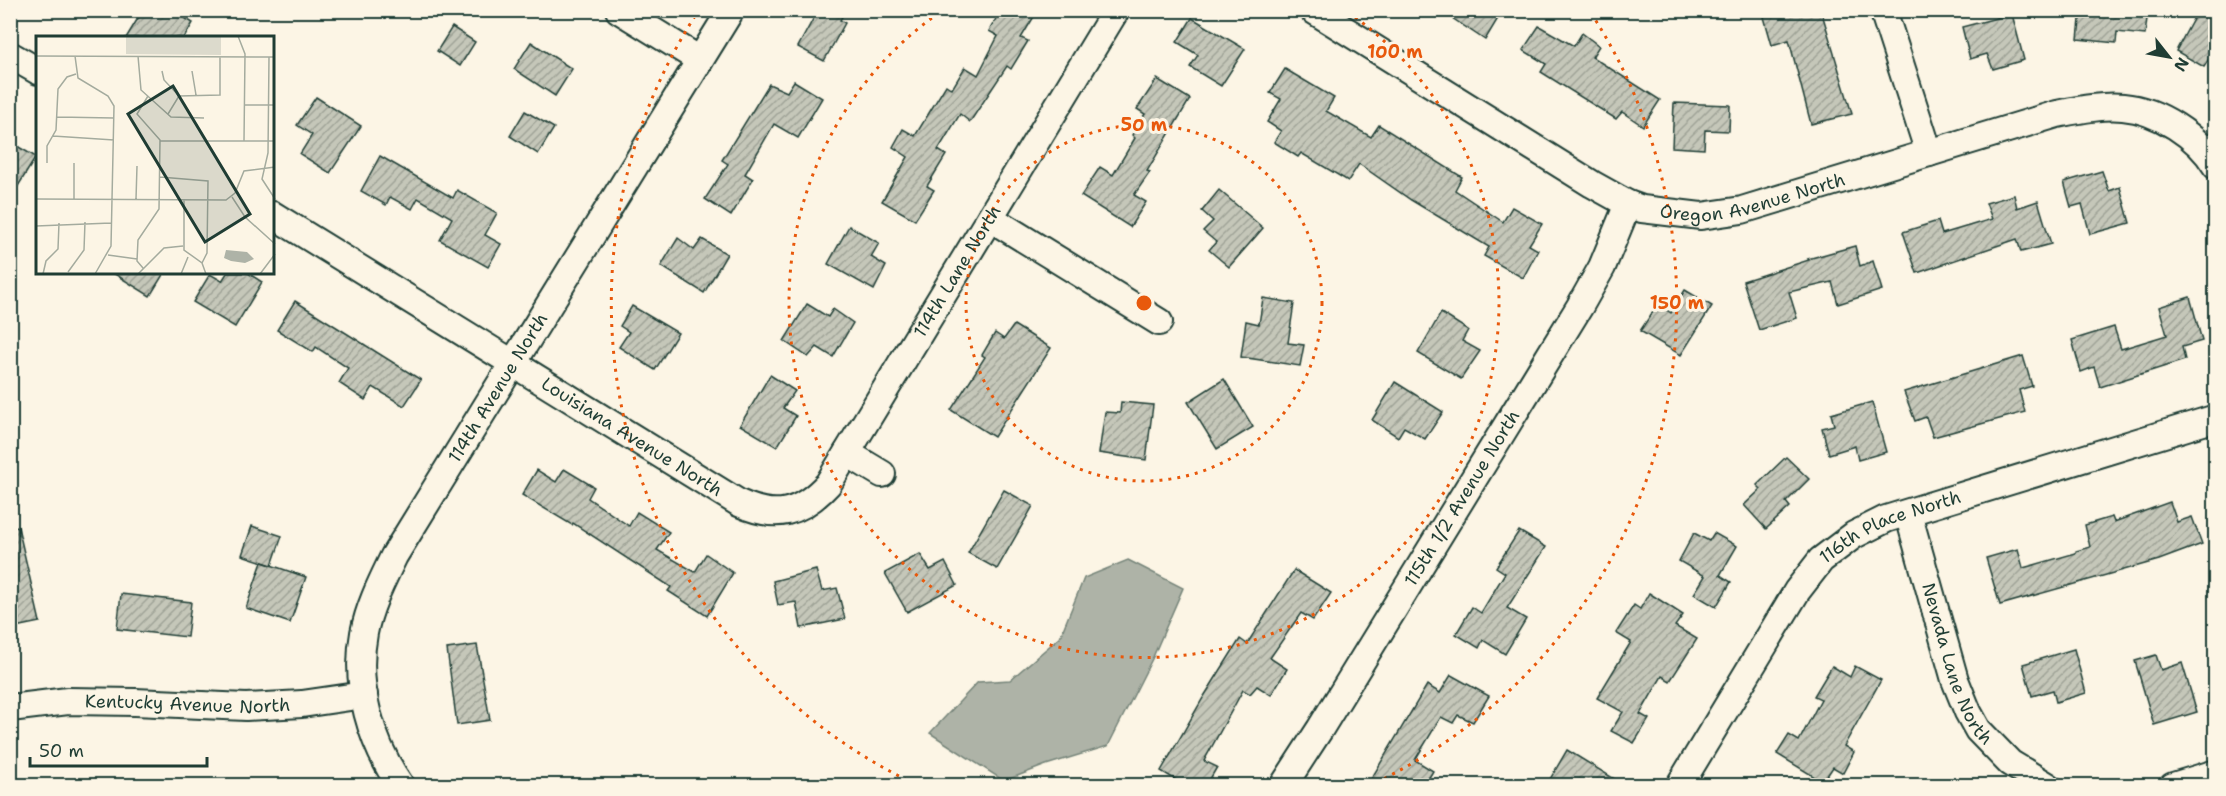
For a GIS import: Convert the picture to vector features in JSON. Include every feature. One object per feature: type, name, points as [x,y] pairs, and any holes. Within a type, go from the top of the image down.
[{"type":"street","points":[[619,10],[700,60]]},
{"type":"street","name":"114th Avenue North","points":[[401,786],[388,767],[372,732],[364,695],[361,665],[364,633],[375,596],[394,556],[731,10]]},
{"type":"street","name":"114th Lane North","points":[[779,513],[800,508],[815,498],[828,484],[1116,10]]},
{"type":"street","name":"Oregon Avenue North","points":[[1313,10],[1592,184],[1642,209],[1701,216],[1742,210],[2057,114],[2090,109],[2123,107],[2155,115],[2190,136],[2216,166]]},
{"type":"street","points":[[1883,10],[1929,153]]},
{"type":"street","points":[[10,55],[36,70]]},
{"type":"street","name":"115th 1/2 Avenue North","points":[[1283,786],[1580,306],[1602,267],[1628,204]]},
{"type":"street","name":"Louisiana Avenue North","points":[[274,216],[739,503],[758,512],[779,513]]},
{"type":"street","points":[[990,218],[1159,322]]},
{"type":"street","name":"116th Place North","points":[[1679,786],[1797,591],[1821,560],[1854,535],[1886,519],[2216,418]]},
{"type":"street","points":[[846,453],[882,474]]},
{"type":"street","name":"Nevada Lane North","points":[[1908,513],[1955,680],[1968,712],[1978,730],[2010,763],[2048,786]]},
{"type":"street","name":"Kentucky Avenue North","points":[[10,708],[68,701],[246,707],[302,704],[364,695]]},
{"type":"street","points":[[2173,786],[2216,773]]},
{"type":"shaded area","points":[[1128,560],[1183,588],[1153,657],[1108,746],[1004,781],[930,733],[978,682],[1010,680],[1060,637],[1084,578]]},
{"type":"building","points":[[143,10],[172,10],[193,23],[185,36],[127,36]]},
{"type":"building","points":[[818,10],[846,10],[840,20],[845,23],[824,61],[798,47]]},
{"type":"building","points":[[1001,10],[1038,10],[1021,38],[1028,41],[1011,69],[1007,66],[970,122],[960,114],[938,150],[946,155],[927,186],[934,190],[915,220],[882,201],[908,157],[893,147],[903,129],[915,136],[946,85],[952,89],[965,67],[978,75],[998,36],[989,31]]},
{"type":"building","points":[[1440,10],[1503,10],[1485,40]]},
{"type":"building","points":[[1762,10],[1821,10],[1852,114],[1811,124],[1789,40],[1772,45]]},
{"type":"building","points":[[2081,10],[2148,10],[2145,35],[2117,32],[2116,43],[2078,39]]},
{"type":"building","points":[[2198,10],[2216,10],[2216,48],[2204,67],[2176,51]]},
{"type":"building","points":[[2012,14],[2024,60],[1993,69],[1987,54],[1970,59],[1962,27]]},
{"type":"building","points":[[1192,18],[1245,49],[1221,86],[1190,67],[1198,55],[1177,42]]},
{"type":"building","points":[[1539,26],[1574,46],[1582,33],[1599,46],[1592,57],[1660,100],[1643,126],[1622,112],[1616,119],[1541,72],[1546,64],[1523,50]]},
{"type":"building","points":[[452,27],[475,42],[460,66],[437,51]]},
{"type":"building","points":[[531,42],[572,69],[555,96],[514,69]]},
{"type":"building","points":[[1285,69],[1334,98],[1326,111],[1371,137],[1379,125],[1462,177],[1455,190],[1503,222],[1512,207],[1542,224],[1529,245],[1538,250],[1523,278],[1484,256],[1489,247],[1411,200],[1359,164],[1348,181],[1301,153],[1298,157],[1274,142],[1281,131],[1267,122],[1281,99],[1270,93]]},
{"type":"building","points":[[1157,79],[1190,99],[1147,171],[1150,172],[1134,195],[1146,202],[1130,227],[1081,196],[1100,167],[1113,175],[1135,138],[1132,135],[1145,114],[1137,109]]},
{"type":"building","points":[[794,81],[822,98],[798,138],[774,124],[745,174],[753,179],[731,216],[705,199],[728,164],[722,160],[769,84],[787,92]]},
{"type":"building","points":[[316,97],[361,126],[330,173],[300,154],[312,135],[297,125]]},
{"type":"building","points":[[1674,103],[1730,105],[1729,131],[1705,130],[1704,149],[1672,147]]},
{"type":"building","points":[[525,111],[554,128],[538,154],[510,136]]},
{"type":"building","points":[[10,142],[36,157],[10,199]]},
{"type":"building","points":[[380,156],[453,198],[457,190],[497,213],[485,235],[501,244],[488,267],[440,240],[452,218],[418,198],[412,209],[390,197],[386,205],[361,191]]},
{"type":"building","points":[[2102,171],[2109,191],[2120,187],[2130,223],[2090,234],[2082,204],[2071,207],[2064,182]]},
{"type":"building","points":[[1219,190],[1263,228],[1229,267],[1209,250],[1216,242],[1203,231],[1213,221],[1202,211]]},
{"type":"building","points":[[2014,195],[2017,208],[2038,201],[2051,244],[2021,252],[2017,239],[1917,273],[1903,232],[1938,221],[1942,234],[1992,219],[1986,203]]},
{"type":"building","points":[[849,226],[879,243],[871,257],[886,266],[874,290],[828,264]]},
{"type":"building","points":[[678,238],[694,250],[702,239],[727,254],[704,293],[661,266]]},
{"type":"building","points":[[1855,246],[1860,266],[1873,261],[1882,290],[1838,304],[1832,282],[1789,292],[1797,318],[1759,330],[1743,281]]},
{"type":"building","points":[[115,274],[163,274],[150,296]]},
{"type":"building","points":[[210,274],[222,281],[226,274],[250,274],[262,282],[235,327],[193,302]]},
{"type":"building","points":[[1685,290],[1712,306],[1681,355],[1640,331],[1658,304],[1671,313]]},
{"type":"building","points":[[2190,297],[2202,341],[2182,347],[2185,360],[2100,387],[2094,367],[2081,372],[2072,340],[2114,327],[2121,349],[2167,335],[2159,307]]},
{"type":"building","points":[[1263,298],[1294,303],[1288,343],[1304,345],[1300,366],[1241,357],[1246,321],[1259,324]]},
{"type":"building","points":[[295,301],[421,380],[404,406],[373,387],[365,400],[339,383],[348,368],[316,347],[313,352],[277,330]]},
{"type":"building","points":[[807,304],[828,317],[833,309],[853,323],[833,357],[817,347],[808,357],[784,341]]},
{"type":"building","points":[[632,306],[678,333],[655,370],[619,347],[629,332],[620,326]]},
{"type":"building","points":[[1441,313],[1468,330],[1462,341],[1480,351],[1461,379],[1418,353]]},
{"type":"building","points":[[1014,325],[1051,348],[994,437],[951,410],[985,357],[982,355],[995,333],[1004,339]]},
{"type":"building","points":[[2023,356],[2032,386],[2019,390],[2025,412],[1933,437],[1926,417],[1915,421],[1904,392]]},
{"type":"building","points":[[770,375],[795,391],[783,408],[796,416],[777,447],[740,425]]},
{"type":"building","points":[[1224,379],[1253,427],[1217,449],[1188,402]]},
{"type":"building","points":[[1395,382],[1443,412],[1425,439],[1404,427],[1398,437],[1372,420]]},
{"type":"building","points":[[1121,402],[1153,405],[1146,460],[1099,453],[1105,412],[1120,413]]},
{"type":"building","points":[[1872,402],[1886,452],[1858,460],[1855,446],[1829,454],[1822,428],[1834,425],[1831,414]]},
{"type":"building","points":[[1786,457],[1809,479],[1786,502],[1790,507],[1766,529],[1744,505],[1761,489],[1757,485]]},
{"type":"building","points":[[564,469],[594,487],[588,498],[629,526],[637,512],[669,532],[657,550],[695,572],[706,554],[733,573],[707,616],[668,591],[671,587],[573,523],[572,525],[522,495],[537,470],[556,482]]},
{"type":"building","points":[[1004,490],[1033,506],[997,569],[968,553]]},
{"type":"building","points":[[2170,502],[2177,522],[2192,517],[2202,544],[2159,560],[2000,605],[1986,558],[2018,549],[2023,568],[2076,553],[2076,551],[2090,547],[2085,525],[2112,517],[2114,522]]},
{"type":"building","points":[[252,526],[282,536],[272,565],[242,555]]},
{"type":"building","points":[[18,527],[40,622],[10,628],[10,528]]},
{"type":"building","points":[[1519,531],[1546,547],[1507,608],[1526,619],[1505,654],[1483,640],[1479,648],[1456,634],[1472,607],[1481,613],[1505,573],[1496,567]]},
{"type":"building","points":[[1694,533],[1709,541],[1714,533],[1737,546],[1720,575],[1731,582],[1716,607],[1694,594],[1705,576],[1679,561]]},
{"type":"building","points":[[920,554],[930,570],[945,562],[957,585],[907,612],[885,573]]},
{"type":"building","points":[[262,562],[306,577],[290,623],[246,608]]},
{"type":"building","points":[[816,570],[822,591],[837,588],[845,619],[801,628],[796,602],[778,605],[773,581]]},
{"type":"building","points":[[1294,570],[1331,593],[1313,620],[1301,613],[1270,658],[1287,669],[1271,695],[1257,686],[1250,694],[1243,690],[1204,761],[1217,767],[1206,786],[1186,786],[1161,771],[1240,639],[1247,644]]},
{"type":"building","points":[[1649,593],[1683,615],[1675,626],[1697,639],[1670,681],[1662,676],[1640,714],[1649,719],[1634,743],[1611,731],[1623,712],[1597,698],[1631,642],[1616,633],[1634,605],[1640,609]]},
{"type":"building","points":[[121,594],[191,602],[187,637],[117,629]]},
{"type":"building","points":[[477,645],[490,720],[457,725],[447,649]]},
{"type":"building","points":[[2074,649],[2086,693],[2056,702],[2053,690],[2032,696],[2023,664]]},
{"type":"building","points":[[2156,655],[2161,670],[2182,663],[2197,712],[2154,725],[2135,661]]},
{"type":"building","points":[[1832,666],[1850,677],[1855,666],[1881,680],[1844,746],[1854,752],[1843,773],[1833,767],[1823,782],[1777,754],[1789,735],[1799,741],[1821,699],[1814,696]]},
{"type":"building","points":[[1451,675],[1489,696],[1473,722],[1458,715],[1453,723],[1441,717],[1415,760],[1433,771],[1424,786],[1367,786],[1427,685],[1440,693]]},
{"type":"building","points":[[1567,750],[1626,786],[1546,786]]}]
